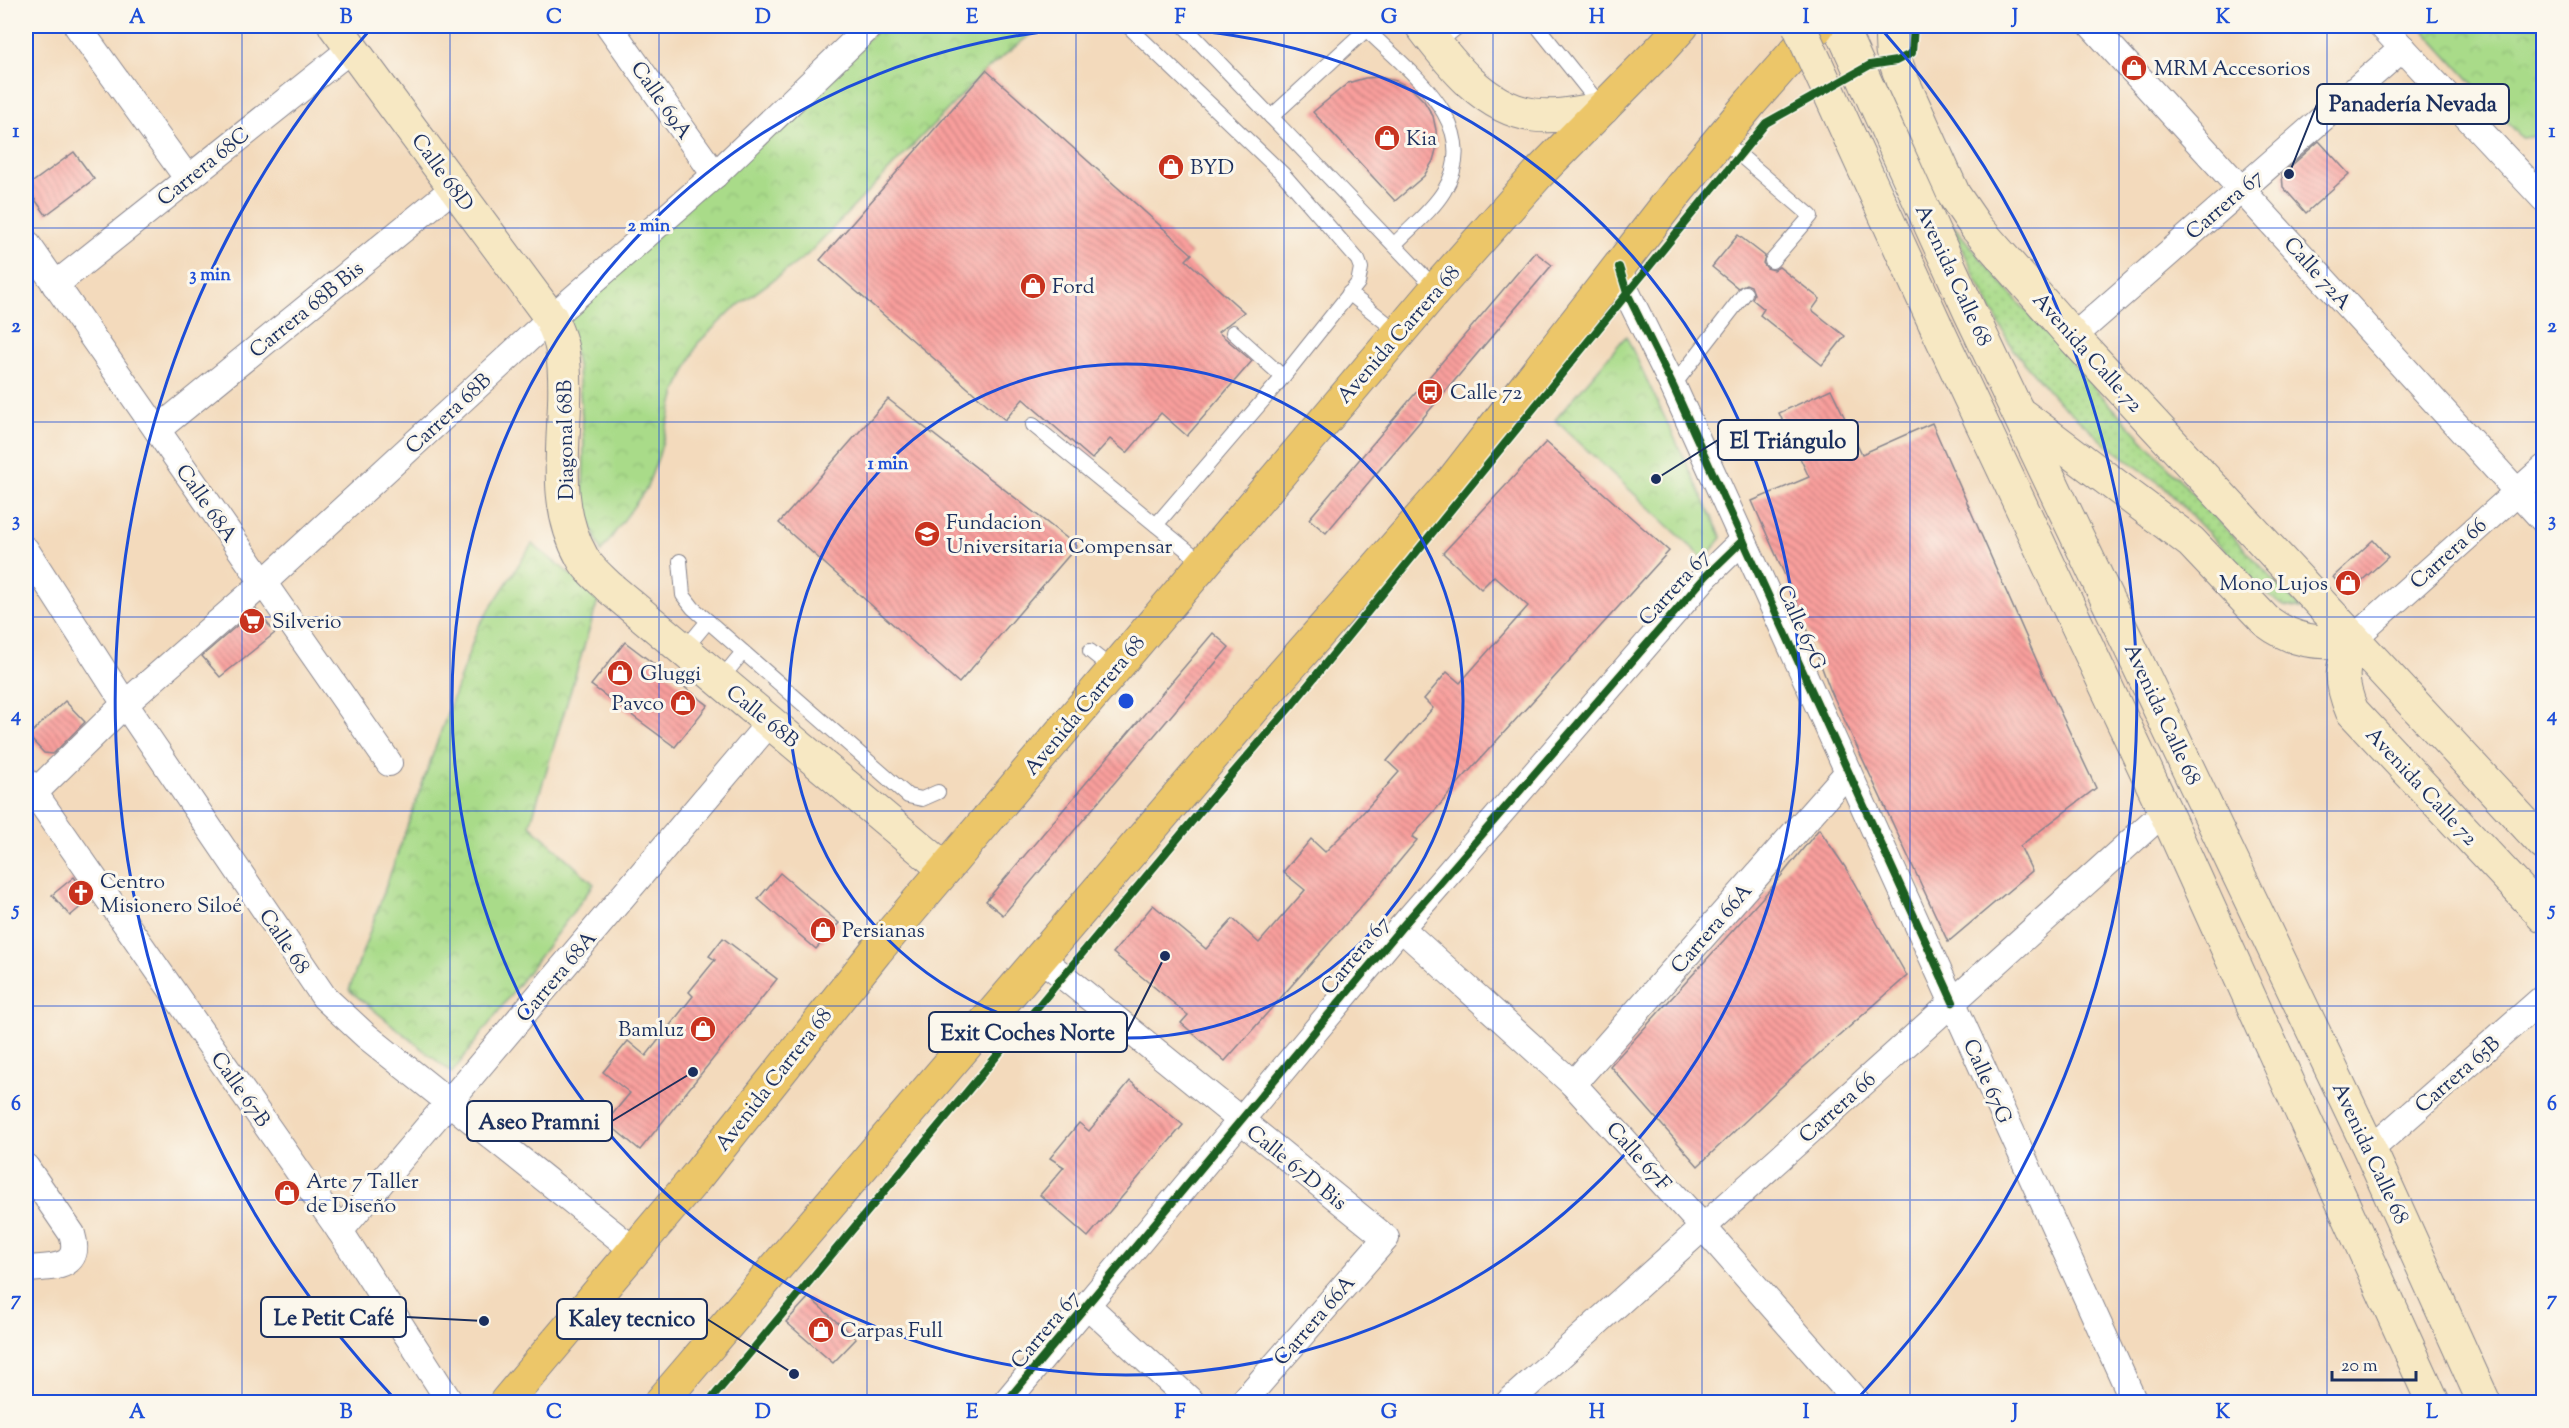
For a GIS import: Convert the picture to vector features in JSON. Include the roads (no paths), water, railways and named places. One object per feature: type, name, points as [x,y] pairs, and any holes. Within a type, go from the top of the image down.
[{"type":"main road","name":"Avenida Carrera 68","points":[[506,1402],[697,1176],[841,993],[945,869],[1102,661],[1204,564],[1398,333],[1538,174],[1682,26]]},
{"type":"main road","name":"Avenida Calle 68","points":[[1799,26],[1936,326],[2165,812],[2433,1402]]},
{"type":"main road","points":[[661,1402],[1042,959],[1271,688],[1451,483],[1720,138],[1818,26]]},
{"type":"main road","name":"Avenida Calle 68","points":[[1840,26],[1970,312],[2370,1150],[2484,1402]]},
{"type":"main road","name":"Avenida Calle 72","points":[[1891,26],[1892,51],[1902,80],[1963,212],[2073,337],[2544,844]]},
{"type":"main road","points":[[1439,32],[1476,88],[1503,106],[1533,115],[1575,113],[1603,108]]},
{"type":"main road","name":"Calle 68D","points":[[344,37],[551,318]]},
{"type":"main road","name":"Diagonal 68B","points":[[551,318],[562,346],[564,374],[561,468],[564,501],[571,535],[583,560]]},
{"type":"main road","points":[[2020,414],[2191,542],[2266,621],[2280,632],[2316,643],[2353,639]]},
{"type":"main road","name":"Calle 68B","points":[[583,560],[610,588],[945,869]]},
{"type":"main road","name":"Avenida Calle 72","points":[[2353,639],[2344,658],[2342,676],[2344,693],[2352,711],[2544,916]]},
{"type":"street","points":[[77,26],[188,178]]},
{"type":"street","name":"Calle 69A","points":[[609,26],[715,175]]},
{"type":"street","name":"Carrera 68B","points":[[28,792],[263,583],[551,318],[715,175],[870,26]]},
{"type":"street","name":"Calle 72A","points":[[2092,26],[2544,521]]},
{"type":"street","points":[[2382,26],[2544,199]]},
{"type":"street","name":"Carrera 68C","points":[[55,285],[188,178],[344,37]]},
{"type":"street","name":"Carrera 67","points":[[2073,337],[2403,48]]},
{"type":"street","name":"Carrera 68B Bis","points":[[157,430],[455,187]]},
{"type":"street","name":"Calle 68A","points":[[26,242],[389,763]]},
{"type":"street","name":"Calle 67G","points":[[1619,267],[1627,293],[1673,386],[2134,1402]]},
{"type":"street","name":"Carrera 66","points":[[2353,639],[2544,468]]},
{"type":"street","name":"Carrera 67","points":[[1006,1402],[1401,928],[1698,585],[1743,540]]},
{"type":"street","name":"Calle 68","points":[[26,549],[125,704],[324,997],[365,1035],[635,1251]]},
{"type":"street","name":"Carrera 68A","points":[[340,1231],[771,721]]},
{"type":"street","name":"Carrera 66A","points":[[1573,1084],[1848,772]]},
{"type":"street","name":"Calle 67B","points":[[28,792],[340,1231],[450,1402]]},
{"type":"street","name":"Carrera 66","points":[[1509,1402],[2165,812]]},
{"type":"street","name":"Calle 67F","points":[[1401,928],[1573,1084],[1857,1402]]},
{"type":"street","name":"Calle 67D Bis","points":[[1042,959],[1386,1238]]},
{"type":"street","name":"Carrera 65B","points":[[2370,1150],[2544,997]]},
{"type":"street","points":[[26,1167],[72,1234],[75,1244],[73,1255],[66,1263],[56,1267],[26,1269]]},
{"type":"street","name":"Carrera 66A","points":[[1243,1402],[1386,1238]]},
{"type":"street","points":[[1088,1306],[1192,1402]]},
{"type":"lane","points":[[1128,26],[1283,174],[1358,260],[1360,274],[1349,293],[1282,377],[1156,525]]},
{"type":"lane","points":[[1184,26],[1436,289]]},
{"type":"lane","points":[[1537,26],[1603,108]]},
{"type":"lane","points":[[1271,117],[1368,27],[1437,101],[1449,118],[1456,148],[1453,170],[1443,193],[1394,245]]},
{"type":"lane","points":[[1720,138],[1811,216],[1772,261]]},
{"type":"lane","points":[[1349,293],[1398,333]]},
{"type":"lane","points":[[1673,386],[1745,293]]},
{"type":"lane","points":[[1233,332],[1282,377]]},
{"type":"lane","points":[[1033,425],[1204,564]]},
{"type":"lane","points":[[680,561],[686,601],[708,621],[908,796],[922,799],[938,792]]},
{"type":"lane","points":[[684,650],[708,621]]},
{"type":"lane","points":[[720,680],[743,652]]},
{"type":"place","name":"MRM Accesorios","points":[[2134,68]]},
{"type":"place","name":"Kia","points":[[1387,138]]},
{"type":"place","name":"BYD","points":[[1171,167]]},
{"type":"place","name":"Panadería Nevada","points":[[2289,174]]},
{"type":"place","name":"Ford","points":[[1033,286]]},
{"type":"place","name":"Calle 72","points":[[1430,392]]},
{"type":"place","name":"El Triángulo","points":[[1656,479]]},
{"type":"place","name":"Fundacion Universitaria Compensar","points":[[927,534]]},
{"type":"place","name":"Mono Lujos","points":[[2348,583]]},
{"type":"place","name":"Silverio","points":[[252,621]]},
{"type":"place","name":"Gluggi","points":[[620,673]]},
{"type":"place","name":"Pavco","points":[[683,703]]},
{"type":"place","name":"Centro Misionero Siloé","points":[[81,893]]},
{"type":"place","name":"Persianas","points":[[823,930]]},
{"type":"place","name":"Exit Coches Norte","points":[[1165,956]]},
{"type":"place","name":"Bamluz","points":[[703,1029]]},
{"type":"place","name":"Aseo Pramni","points":[[693,1072]]},
{"type":"place","name":"Arte 7 Taller de Diseño","points":[[287,1193]]},
{"type":"place","name":"Le Petit Café","points":[[484,1321]]},
{"type":"place","name":"Carpas Full","points":[[821,1330]]},
{"type":"place","name":"Kaley tecnico","points":[[794,1374]]}]
